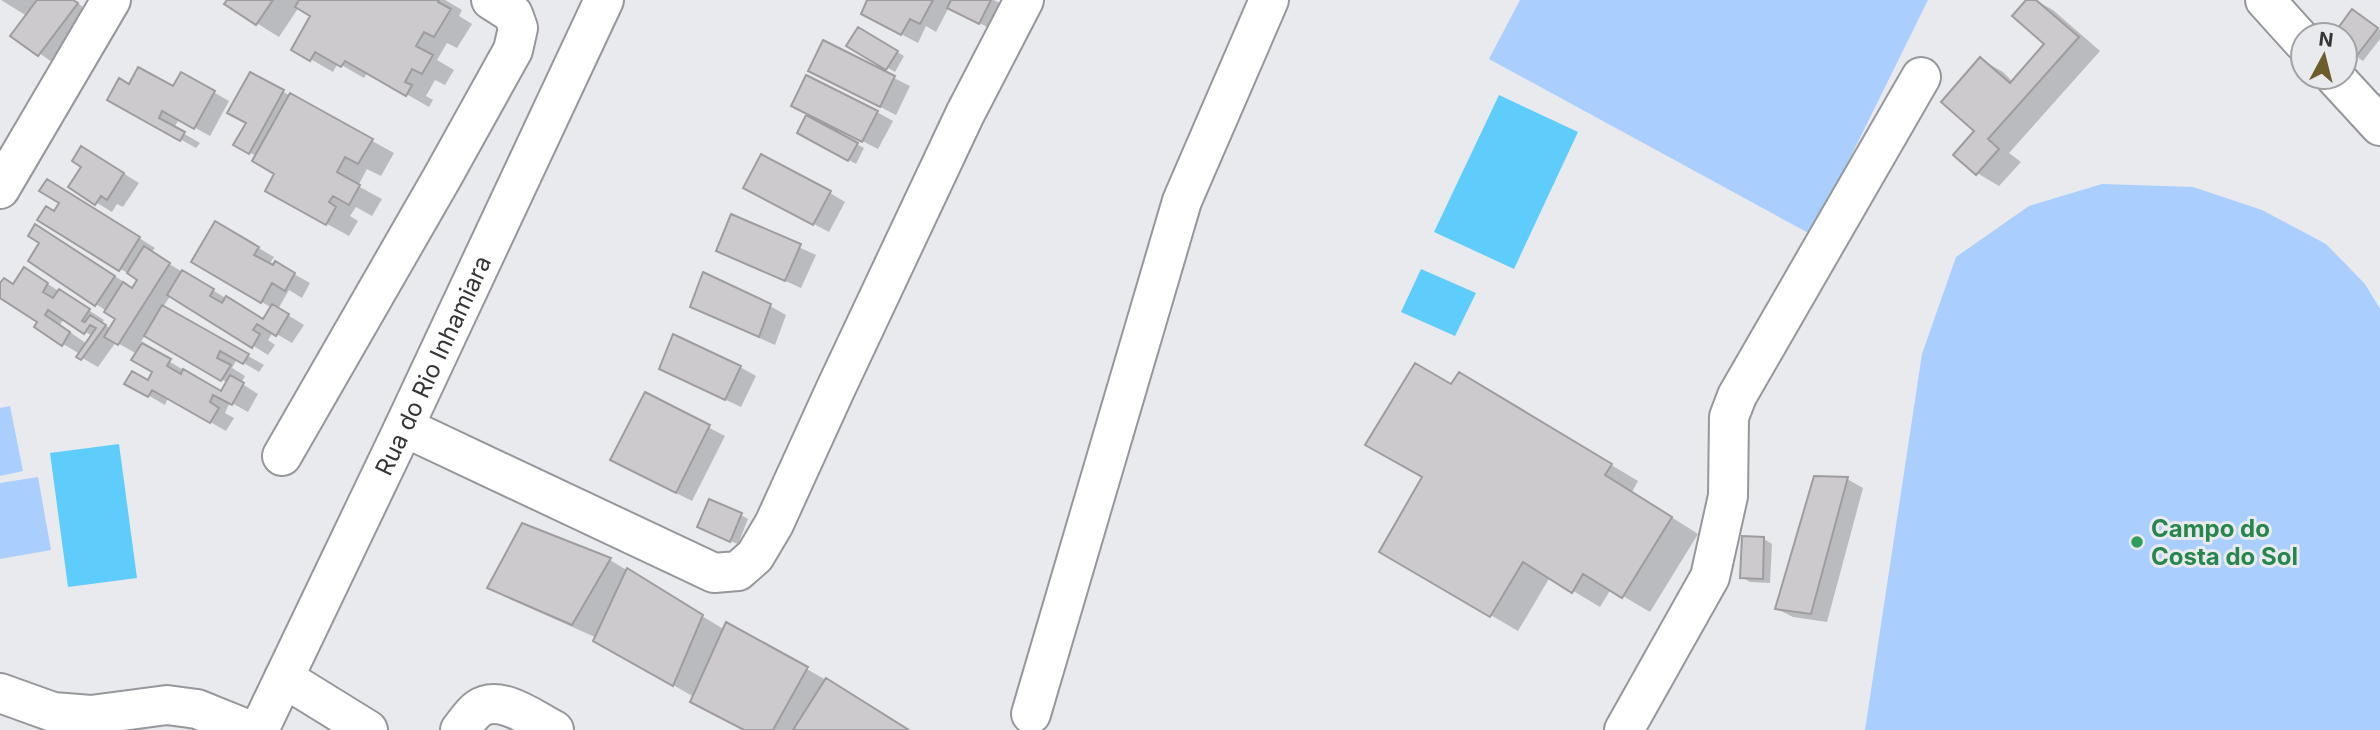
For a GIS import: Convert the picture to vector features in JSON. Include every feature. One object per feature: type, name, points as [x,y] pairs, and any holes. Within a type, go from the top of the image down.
[{"type":"street","points":[[0,189],[111,0]]},
{"type":"street","points":[[282,456],[513,50],[517,28],[513,14],[491,0]]},
{"type":"street","name":"Rua do Rio Inhamiara","points":[[259,730],[604,0]]},
{"type":"street","points":[[404,427],[714,573],[738,571],[755,556],[774,524],[835,388],[965,114],[1024,0]]},
{"type":"street","points":[[1031,715],[1182,201],[1269,0]]},
{"type":"street","points":[[2265,0],[2289,27]]},
{"type":"street","points":[[1625,730],[1710,577],[1728,496],[1729,417],[1737,396],[1921,77]]},
{"type":"street","points":[[2348,91],[2380,126]]},
{"type":"street","points":[[284,678],[368,730]]},
{"type":"street","points":[[0,692],[53,712],[91,715],[167,705],[197,709],[249,730]]},
{"type":"street","points":[[460,730],[479,708],[502,704],[554,730]]},
{"type":"shaded area","points":[[1520,0],[1928,0],[1812,235],[1489,59]]},
{"type":"shaded area","points":[[1499,95],[1578,132],[1514,269],[1434,232]]},
{"type":"shaded area","name":"Campo do Costa do Sol","points":[[2102,184],[2193,187],[2262,210],[2326,244],[2365,284],[2380,309],[2380,730],[1865,730],[1922,354],[1956,257],[2029,206]]},
{"type":"shaded area","points":[[1421,269],[1476,293],[1455,336],[1401,312]]},
{"type":"shaded area","points":[[10,406],[23,471],[0,476],[0,408]]},
{"type":"shaded area","points":[[119,444],[137,578],[68,587],[50,453]]},
{"type":"shaded area","points":[[38,477],[51,550],[0,559],[0,483]]},
{"type":"building","points":[[37,0],[73,0],[78,3],[38,56],[10,36]]},
{"type":"building","points":[[227,0],[273,0],[256,25],[224,4]]},
{"type":"building","points":[[299,0],[439,0],[438,2],[451,9],[434,37],[424,32],[416,46],[433,55],[422,74],[412,69],[405,82],[412,85],[406,96],[345,61],[341,67],[315,52],[310,61],[291,50],[310,16],[295,7]]},
{"type":"building","points":[[867,0],[933,0],[920,24],[910,19],[901,35],[861,14]]},
{"type":"building","points":[[951,0],[991,0],[979,24],[947,8]]},
{"type":"building","points":[[2026,0],[2036,0],[2079,37],[1988,139],[1999,149],[1976,175],[1953,155],[1974,131],[1941,102],[1980,57],[2010,83],[2044,44],[2012,16]]},
{"type":"building","points":[[2352,9],[2378,28],[2359,53],[2359,21],[2343,21]]},
{"type":"building","points":[[858,27],[898,51],[886,70],[846,46]]},
{"type":"building","points":[[823,40],[895,76],[880,107],[808,71]]},
{"type":"building","points":[[138,67],[173,86],[181,72],[215,91],[194,129],[162,111],[159,118],[185,132],[180,141],[107,100],[119,78],[129,84]]},
{"type":"building","points":[[250,72],[284,90],[249,154],[233,145],[246,123],[227,113]]},
{"type":"building","points":[[806,75],[878,111],[862,142],[791,106]]},
{"type":"building","points":[[290,93],[373,139],[358,164],[345,157],[337,172],[360,185],[349,205],[333,196],[329,202],[336,207],[326,225],[265,191],[274,174],[252,161]]},
{"type":"building","points":[[806,115],[858,143],[848,161],[797,133]]},
{"type":"building","points":[[81,146],[124,173],[107,200],[101,196],[95,205],[68,187],[81,167],[72,161]]},
{"type":"building","points":[[761,154],[831,191],[813,225],[743,188]]},
{"type":"building","points":[[47,179],[140,237],[119,271],[37,220],[46,206],[54,211],[59,203],[39,191]]},
{"type":"building","points":[[731,214],[801,244],[785,281],[716,251]]},
{"type":"building","points":[[215,221],[259,247],[254,255],[273,265],[275,261],[295,273],[285,291],[272,283],[261,303],[191,262]]},
{"type":"building","points":[[35,224],[115,276],[95,306],[28,261],[39,243],[28,236]]},
{"type":"building","points":[[144,246],[170,263],[118,345],[104,337],[115,319],[104,312],[123,282],[132,288],[137,280],[127,273]]},
{"type":"building","points":[[24,267],[48,283],[43,292],[53,298],[59,289],[90,309],[82,321],[85,322],[90,315],[106,325],[81,360],[76,357],[96,328],[90,325],[84,334],[48,310],[45,315],[70,332],[62,346],[34,327],[37,322],[0,298],[0,283],[4,278],[13,284]]},
{"type":"building","points":[[182,270],[214,289],[210,296],[222,303],[226,296],[263,319],[272,304],[289,314],[276,336],[257,324],[253,330],[260,334],[252,348],[167,295]]},
{"type":"building","points":[[703,272],[771,304],[759,337],[690,307]]},
{"type":"building","points":[[162,305],[249,354],[243,364],[220,351],[217,358],[231,365],[221,381],[144,336]]},
{"type":"building","points":[[673,334],[741,366],[725,400],[659,369]]},
{"type":"building","points":[[142,343],[171,359],[167,366],[181,374],[183,369],[221,391],[230,375],[244,383],[232,405],[213,395],[210,402],[219,408],[210,423],[152,390],[148,397],[124,384],[132,371],[148,380],[152,372],[131,360]]},
{"type":"building","points":[[1415,363],[1451,384],[1459,372],[1612,464],[1605,475],[1672,517],[1622,598],[1583,574],[1572,593],[1523,562],[1490,617],[1379,552],[1422,477],[1365,445]]},
{"type":"building","points":[[645,392],[710,425],[676,493],[610,460]]},
{"type":"building","points":[[1814,476],[1848,477],[1811,614],[1775,609]]},
{"type":"building","points":[[709,499],[742,513],[730,542],[697,527]]},
{"type":"building","points":[[522,523],[611,558],[572,625],[487,588]]},
{"type":"building","points":[[1742,536],[1764,537],[1763,579],[1740,578]]},
{"type":"building","points":[[627,568],[703,615],[673,686],[593,641]]},
{"type":"building","points":[[726,622],[808,667],[773,730],[744,730],[690,702]]},
{"type":"building","points":[[826,678],[909,730],[793,730]]},
{"type":"place","name":"Campo do Costa do Sol","points":[[2137,542]]}]
